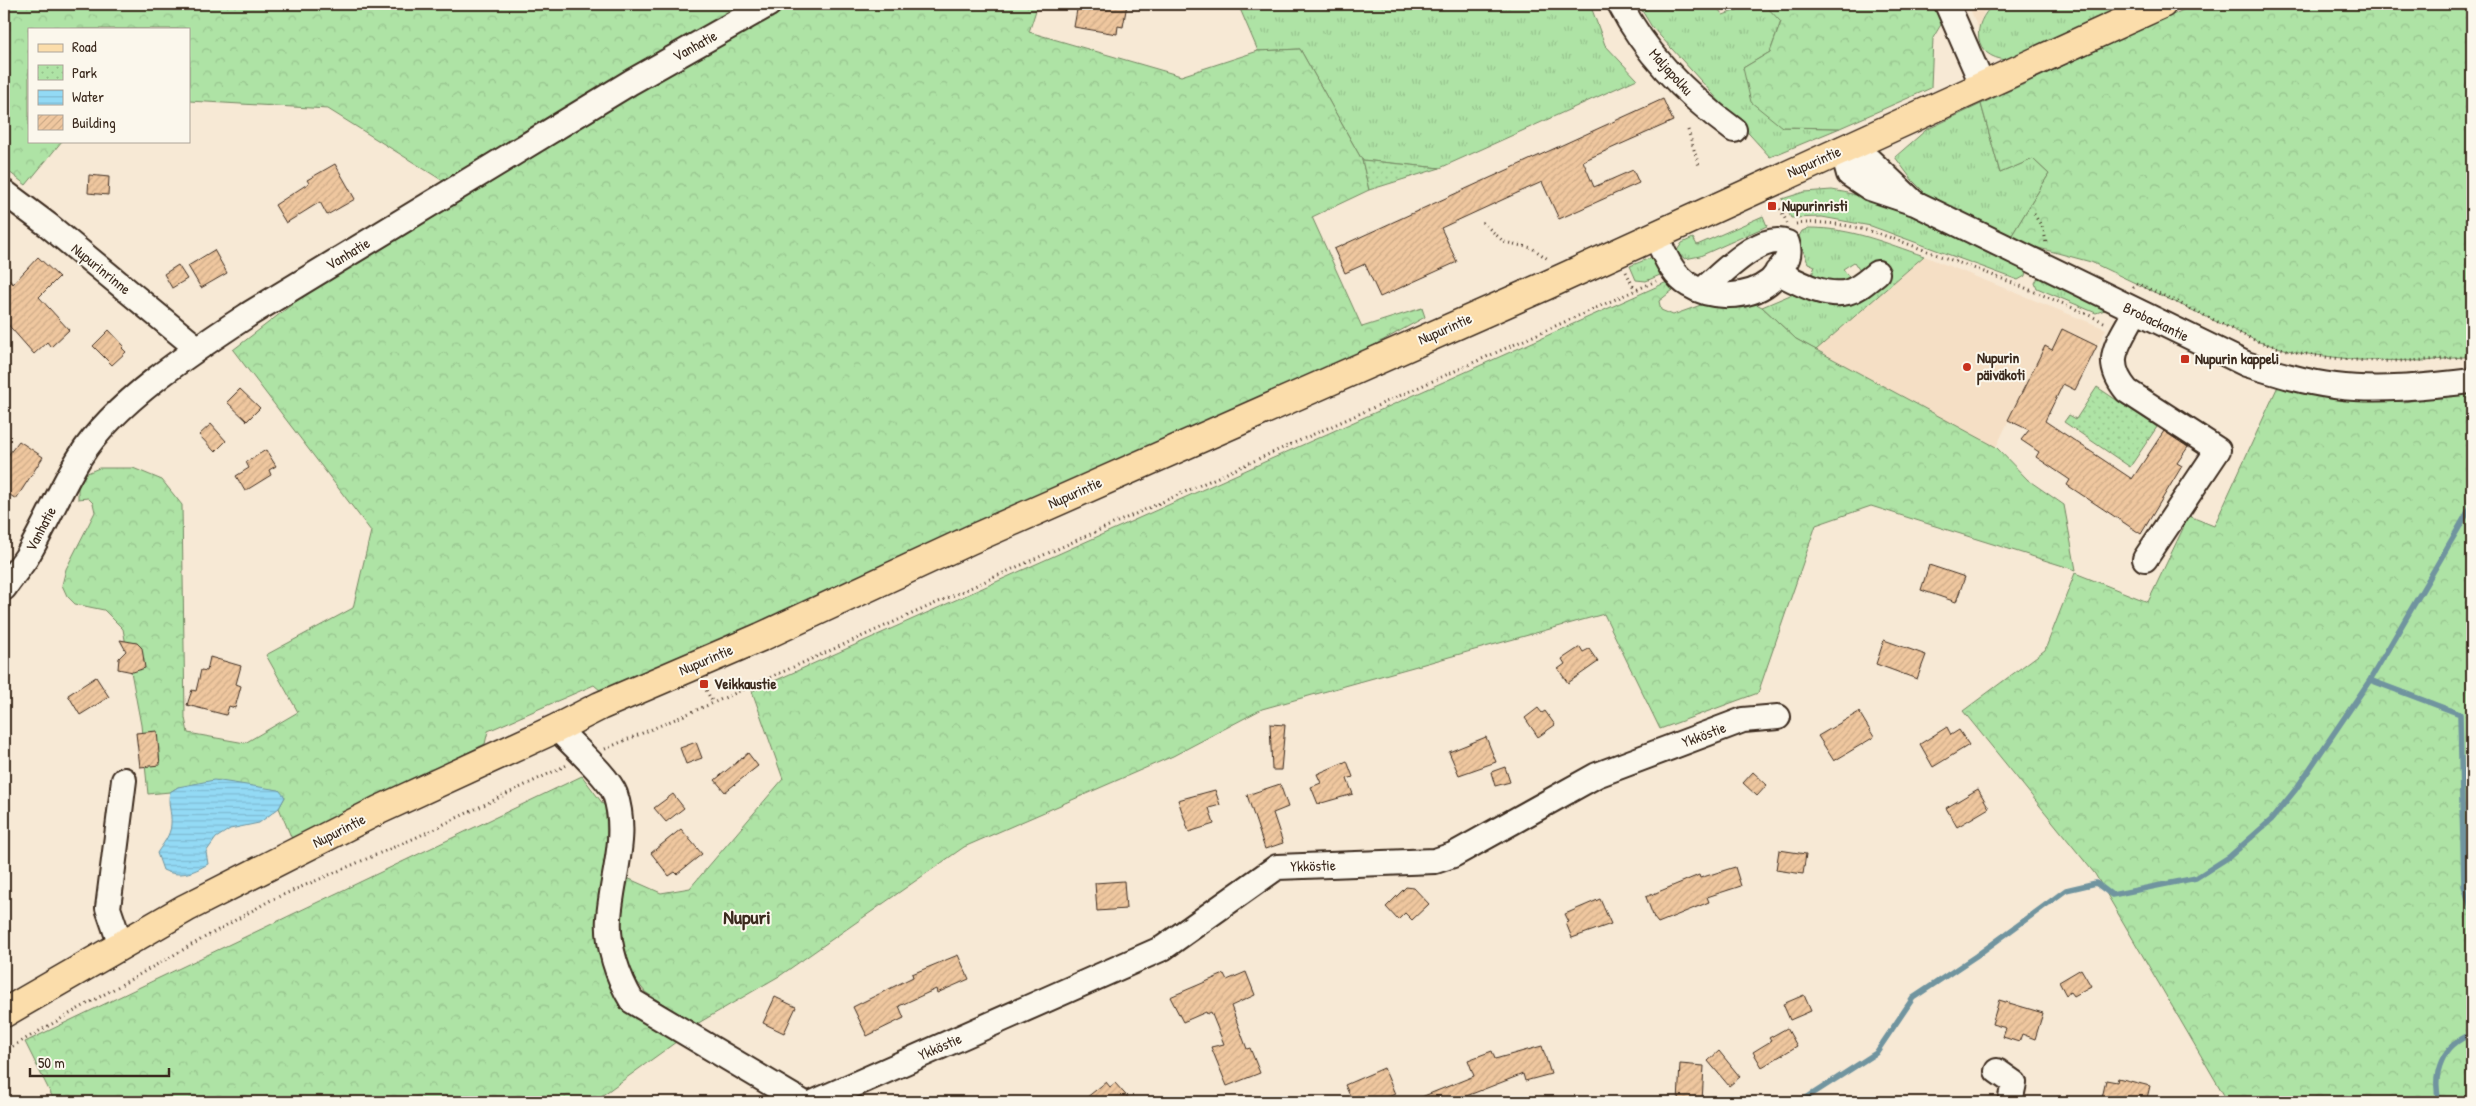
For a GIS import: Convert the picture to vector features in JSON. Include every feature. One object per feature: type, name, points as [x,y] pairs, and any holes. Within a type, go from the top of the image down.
[{"type":"main road","name":"Nupurintie","points":[[4,1013],[186,908],[379,810],[557,728],[600,706],[760,637],[970,540],[1546,286],[1982,84],[2162,4]]},
{"type":"street","name":"Vanhatie","points":[[4,588],[26,558],[80,457],[95,437],[138,394],[197,348],[250,313],[631,82],[769,4]]},
{"type":"street","name":"Maljapolku","points":[[1620,4],[1627,19],[1667,71],[1706,109],[1734,130]]},
{"type":"street","points":[[1946,4],[1982,84]]},
{"type":"street","name":"Brobackantie","points":[[1842,149],[1849,174],[1870,188],[1914,203],[2127,308],[2246,364],[2290,378],[2336,386],[2379,387],[2472,381]]},
{"type":"street","name":"Nupurinrinne","points":[[4,192],[48,225],[197,348]]},
{"type":"street","points":[[1655,235],[1675,273],[1689,285],[1716,296],[1746,293],[1769,282],[1788,259],[1790,251],[1787,243],[1781,240],[1768,242],[1750,250],[1702,290]]},
{"type":"street","points":[[1777,272],[1803,286],[1846,293],[1859,287],[1877,273]]},
{"type":"street","points":[[2127,308],[2113,362],[2116,377],[2127,391],[2218,450],[2145,559]]},
{"type":"street","name":"Ykköstie","points":[[815,1102],[1163,948],[1278,867],[1435,861],[1453,855],[1597,775],[1743,720],[1778,716]]},
{"type":"street","points":[[557,728],[614,792],[621,823],[620,853],[609,919],[611,941],[622,984],[632,1001],[802,1102]]},
{"type":"street","points":[[121,946],[108,908],[124,780]]},
{"type":"street","points":[[1997,1070],[2014,1083],[2010,1102]]},
{"type":"path","points":[[1688,130],[1699,166]]},
{"type":"path","points":[[2034,214],[2044,230],[2047,250],[2040,265]]},
{"type":"path","points":[[1482,222],[1504,242],[1532,248],[1548,259]]},
{"type":"path","points":[[1787,225],[1809,222],[1838,224],[1875,232],[2029,288],[2106,323],[2127,308],[2136,284],[2259,342],[2300,353],[2369,360],[2426,361],[2472,356]]},
{"type":"path","points":[[4,1051],[271,900],[416,838],[583,757],[713,703],[1675,273]]},
{"type":"path","points":[[704,684],[713,703]]},
{"type":"shaded area","points":[[1968,4],[1994,4],[1984,12],[1978,28]]},
{"type":"shaded area","name":"Nupurin päiväkoti","points":[[1924,256],[2106,329],[2075,390],[2063,385],[2038,435],[2009,420],[1996,447],[1816,350]]},
{"type":"green space","points":[[4,4],[1038,4],[1029,32],[1181,76],[1258,51],[1300,49],[1362,160],[1369,190],[1312,217],[1362,327],[1422,308],[1425,317],[1317,377],[790,612],[601,691],[594,685],[488,731],[485,744],[292,839],[279,808],[285,797],[178,787],[170,792],[148,794],[141,725],[123,629],[104,610],[75,604],[67,596],[62,585],[66,569],[95,512],[93,503],[88,498],[78,499],[78,477],[99,468],[133,468],[162,480],[182,505],[185,718],[188,733],[245,743],[298,712],[266,655],[353,608],[371,531],[233,350],[343,265],[464,194],[328,109],[190,101],[190,28],[28,28],[28,142],[61,142],[26,185],[4,168]]},
{"type":"green space","points":[[1238,4],[1590,4],[1605,45],[1637,79],[1440,168],[1362,160],[1300,49],[1258,51]]},
{"type":"green space","points":[[1638,4],[1714,4],[1723,15],[1754,4],[1764,4],[1781,21],[1770,52],[1743,68],[1782,127],[1840,128],[1770,157],[1652,27]]},
{"type":"green space","points":[[1764,4],[1933,4],[1943,21],[1933,38],[1931,88],[1840,128],[1782,127],[1751,102],[1743,68],[1770,52],[1781,22]]},
{"type":"green space","points":[[1994,4],[2138,4],[2007,60],[1995,58],[1987,53],[1981,46],[1979,38],[1981,21]]},
{"type":"green space","points":[[2196,4],[2472,4],[2472,356],[2426,361],[2359,360],[2299,353],[2259,342],[2091,262],[2009,240],[2049,174],[2033,159],[2000,173],[1981,104]]},
{"type":"green space","points":[[1981,104],[2000,173],[2033,159],[2049,174],[2009,240],[1929,197],[1912,180],[1895,157],[1926,130]]},
{"type":"green space","points":[[1362,160],[1440,168],[1369,190]]},
{"type":"green space","points":[[1832,190],[1858,195],[1883,203],[1932,222],[2026,269],[2025,276],[2018,280],[1871,226],[1822,217],[1791,218],[1782,199],[1804,192]]},
{"type":"green space","points":[[1763,216],[1767,226],[1700,256],[1685,259],[1676,252],[1682,243],[1693,238],[1697,245]]},
{"type":"green space","points":[[1809,228],[1854,233],[1924,256],[1816,350],[1796,339],[1762,307],[1795,293],[1844,300],[1855,297],[1874,285],[1884,271],[1882,266],[1878,264],[1862,274],[1854,262],[1843,269],[1852,281],[1831,285],[1811,278],[1815,266],[1808,263],[1798,238],[1802,231]]},
{"type":"green space","points":[[1655,256],[1662,268],[1660,275],[1646,281],[1636,280],[1630,266]]},
{"type":"green space","points":[[2040,274],[2104,307],[2105,310],[2096,313],[2037,288],[2035,283]]},
{"type":"green space","points":[[1667,282],[1673,284],[1673,290],[1659,301],[1661,310],[1673,315],[1712,301],[1749,300],[1762,307],[1796,339],[1996,447],[2028,480],[2064,505],[2076,570],[1871,506],[1816,525],[1758,693],[1660,729],[1604,614],[1262,709],[1173,756],[964,847],[781,975],[695,1025],[645,992],[629,971],[618,927],[625,877],[661,893],[690,888],[783,779],[752,691]]},
{"type":"green space","points":[[2278,386],[2404,402],[2472,391],[2472,1102],[2228,1102],[2095,874],[1963,711],[2045,650],[2075,573],[2148,602],[2189,516],[2214,526]]},
{"type":"green space","points":[[2097,387],[2157,427],[2130,467],[2064,422],[2069,415],[2076,419]]},
{"type":"green space","points":[[582,776],[606,808],[607,855],[597,940],[612,985],[627,1012],[676,1042],[593,1102],[55,1102],[25,1042]]},
{"type":"water","points":[[214,780],[279,790],[285,797],[279,808],[259,823],[230,829],[216,838],[206,852],[208,864],[197,870],[180,874],[163,870],[157,853],[166,840],[171,828],[170,792],[178,787]]},
{"type":"building","points":[[1078,4],[1127,4],[1123,27],[1118,26],[1117,34],[1074,27]]},
{"type":"building","points":[[1663,99],[1673,121],[1583,161],[1594,187],[1633,170],[1639,183],[1559,219],[1542,182],[1441,228],[1457,262],[1380,297],[1365,264],[1345,273],[1334,249]]},
{"type":"building","points":[[335,164],[355,199],[327,215],[320,202],[286,223],[275,205],[309,183],[307,180]]},
{"type":"building","points":[[89,175],[109,177],[108,195],[88,193]]},
{"type":"building","points":[[214,250],[227,273],[201,288],[188,266]]},
{"type":"building","points":[[38,257],[59,277],[39,297],[69,330],[51,347],[47,342],[34,354],[4,320],[4,274],[13,284]]},
{"type":"building","points":[[178,265],[187,279],[172,288],[164,274]]},
{"type":"building","points":[[2062,329],[2097,346],[2075,390],[2063,384],[2045,421],[2132,479],[2164,431],[2188,447],[2177,463],[2182,466],[2141,534],[2067,485],[2070,480],[2036,457],[2039,452],[2021,440],[2029,430],[2008,420],[2045,346],[2052,350]]},
{"type":"building","points":[[109,330],[124,346],[122,348],[126,352],[112,365],[93,346]]},
{"type":"building","points":[[240,389],[260,408],[247,421],[227,402]]},
{"type":"building","points":[[211,424],[226,441],[215,452],[199,435]]},
{"type":"building","points":[[19,441],[43,457],[16,499],[4,491],[4,465],[9,454]]},
{"type":"building","points":[[266,450],[276,466],[269,470],[271,475],[245,491],[236,476],[249,468],[246,462]]},
{"type":"building","points":[[1929,565],[1965,577],[1956,602],[1921,590]]},
{"type":"building","points":[[120,640],[137,643],[142,648],[145,668],[133,672],[118,669],[119,658],[126,651]]},
{"type":"building","points":[[1884,640],[1926,655],[1917,679],[1876,664]]},
{"type":"building","points":[[1580,647],[1583,652],[1589,649],[1598,662],[1568,683],[1558,669],[1565,664],[1562,659]]},
{"type":"building","points":[[210,657],[241,666],[236,684],[241,686],[235,708],[229,706],[226,715],[187,705],[192,690],[196,691],[201,670],[207,671]]},
{"type":"building","points":[[96,677],[109,697],[80,715],[68,695]]},
{"type":"building","points":[[1538,708],[1542,713],[1545,711],[1555,725],[1538,737],[1525,718]]},
{"type":"building","points":[[1859,712],[1874,737],[1834,761],[1818,736]]},
{"type":"building","points":[[1270,724],[1285,725],[1281,770],[1272,770]]},
{"type":"building","points":[[1947,727],[1951,735],[1959,730],[1969,745],[1933,767],[1920,744]]},
{"type":"building","points":[[157,731],[160,765],[140,767],[136,733]]},
{"type":"building","points":[[1486,737],[1496,762],[1459,775],[1449,752]]},
{"type":"building","points":[[696,742],[702,758],[686,764],[680,748]]},
{"type":"building","points":[[748,753],[758,766],[725,792],[715,780]]},
{"type":"building","points":[[1347,761],[1353,777],[1347,779],[1353,794],[1318,804],[1311,787],[1321,783],[1317,774]]},
{"type":"building","points":[[1505,767],[1510,782],[1495,786],[1491,772]]},
{"type":"building","points":[[1753,772],[1767,785],[1757,796],[1743,783]]},
{"type":"building","points":[[1280,784],[1288,807],[1273,813],[1283,843],[1265,849],[1247,795]]},
{"type":"building","points":[[1978,789],[1989,808],[1957,827],[1946,808]]},
{"type":"building","points":[[1215,790],[1220,805],[1209,808],[1214,824],[1189,832],[1178,800]]},
{"type":"building","points":[[673,794],[684,808],[666,822],[654,808]]},
{"type":"building","points":[[681,829],[702,854],[677,874],[675,872],[669,876],[651,853]]},
{"type":"building","points":[[1779,850],[1806,854],[1803,874],[1776,870]]},
{"type":"building","points":[[1735,867],[1741,886],[1707,897],[1709,902],[1658,923],[1654,918],[1646,897],[1699,875],[1700,878]]},
{"type":"building","points":[[1124,881],[1126,909],[1097,911],[1095,883]]},
{"type":"building","points":[[1406,887],[1414,888],[1429,904],[1412,920],[1405,913],[1398,920],[1386,907]]},
{"type":"building","points":[[1600,899],[1611,924],[1572,938],[1566,923],[1569,922],[1565,914]]},
{"type":"building","points":[[958,955],[969,979],[937,993],[936,989],[899,1006],[904,1018],[867,1036],[853,1007],[913,977],[912,974]]},
{"type":"building","points":[[2081,969],[2091,986],[2073,996],[2070,992],[2066,995],[2059,982]]},
{"type":"building","points":[[1246,972],[1255,995],[1231,1006],[1247,1049],[1250,1048],[1260,1073],[1227,1086],[1211,1047],[1224,1044],[1211,1012],[1207,1014],[1206,1012],[1183,1022],[1170,997],[1224,974],[1227,980]]},
{"type":"building","points":[[1804,995],[1811,1011],[1790,1020],[1783,1004]]},
{"type":"building","points":[[775,997],[796,1007],[784,1033],[763,1023]]},
{"type":"building","points":[[1999,1000],[2043,1013],[2035,1039],[2022,1034],[2019,1042],[2003,1037],[2006,1028],[1992,1024]]},
{"type":"building","points":[[1787,1028],[1797,1046],[1762,1067],[1753,1052],[1771,1041],[1769,1038]]},
{"type":"building","points":[[1542,1046],[1551,1074],[1525,1081],[1523,1074],[1451,1102],[1409,1102],[1474,1076],[1468,1060],[1492,1051],[1495,1059]]},
{"type":"building","points":[[1719,1051],[1740,1077],[1729,1086],[1708,1061]]},
{"type":"building","points":[[1680,1064],[1704,1066],[1702,1102],[1678,1102]]},
{"type":"building","points":[[1384,1068],[1395,1094],[1376,1102],[1353,1102],[1345,1085]]},
{"type":"building","points":[[2118,1078],[2150,1086],[2146,1102],[2106,1102],[2107,1099],[2102,1098],[2106,1080],[2117,1082]]},
{"type":"building","points":[[1106,1082],[1110,1087],[1115,1083],[1132,1102],[1081,1102]]},
{"type":"waterway","points":[[1800,1102],[1876,1053],[1913,998],[1976,956],[2066,890],[2096,883],[2112,895],[2196,878],[2229,857],[2271,820],[2296,789],[2370,680],[2472,505]]},
{"type":"waterway","points":[[2370,680],[2460,714],[2464,886],[2472,911]]},
{"type":"waterway","points":[[2462,779],[2472,783]]},
{"type":"waterway","points":[[2439,1102],[2437,1080],[2438,1070],[2442,1061],[2453,1045],[2472,1034]]},
{"type":"place","name":"Nupurinristi","points":[[1772,206]]},
{"type":"place","name":"Nupurin kappeli","points":[[2185,359]]},
{"type":"place","name":"Nupurin päiväkoti","points":[[1967,367]]},
{"type":"place","name":"Veikkaustie","points":[[704,684]]},
{"type":"district","name":"Nupuri","points":[[747,917]]}]
